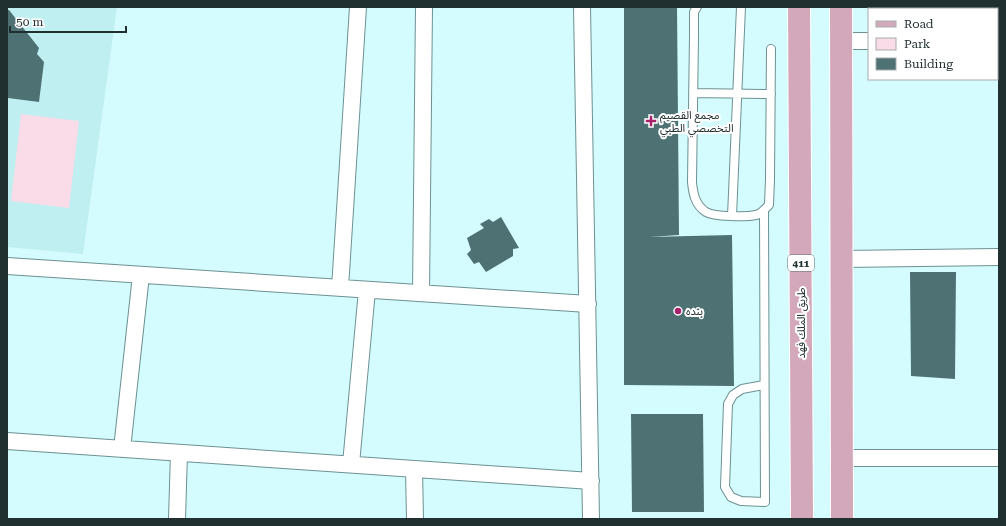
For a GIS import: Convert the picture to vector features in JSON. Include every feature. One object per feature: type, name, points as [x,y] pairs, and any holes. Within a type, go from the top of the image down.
[{"type":"main road","name":"طريق الملك فهد","points":[[799,7],[802,519]]},
{"type":"main road","points":[[841,7],[842,519]]},
{"type":"street","points":[[340,288],[358,7]]},
{"type":"street","points":[[421,294],[424,7]]},
{"type":"street","points":[[582,7],[591,519]]},
{"type":"street","points":[[841,41],[868,41]]},
{"type":"street","points":[[841,259],[999,257]]},
{"type":"street","points":[[7,266],[588,304]]},
{"type":"street","points":[[122,449],[141,275]]},
{"type":"street","points":[[351,464],[367,290]]},
{"type":"street","points":[[7,441],[591,481]]},
{"type":"street","points":[[177,519],[179,453]]},
{"type":"street","points":[[842,458],[999,458]]},
{"type":"street","points":[[414,469],[415,519]]},
{"type":"lane","points":[[697,7],[694,12],[692,182],[693,194],[700,207],[707,213],[719,216],[758,215],[769,206],[771,49]]},
{"type":"lane","points":[[732,216],[741,7]]},
{"type":"lane","points":[[693,94],[771,94]]},
{"type":"lane","points":[[764,210],[765,502],[741,501],[731,497],[725,487],[728,404],[733,395],[742,389],[764,385]]},
{"type":"shaded area","points":[[7,7],[117,7],[83,254],[7,247]]},
{"type":"green space","points":[[21,114],[79,121],[69,208],[11,201]]},
{"type":"building","points":[[624,7],[677,7],[679,235],[649,237],[732,235],[734,386],[624,385]]},
{"type":"building","points":[[7,10],[9,10],[39,48],[37,54],[44,62],[39,102],[8,98],[7,101]]},
{"type":"building","points":[[501,217],[519,248],[513,249],[513,256],[486,272],[479,262],[474,264],[467,254],[471,250],[467,238],[484,228],[480,224],[489,219],[493,222]]},
{"type":"building","points":[[910,272],[956,272],[955,379],[911,376]]},
{"type":"building","points":[[631,414],[703,414],[704,512],[632,512]]},
{"type":"place","name":"مجمع القصيم التخصصي الطبي","points":[[651,121]]},
{"type":"place","name":"بنده","points":[[678,311]]}]
